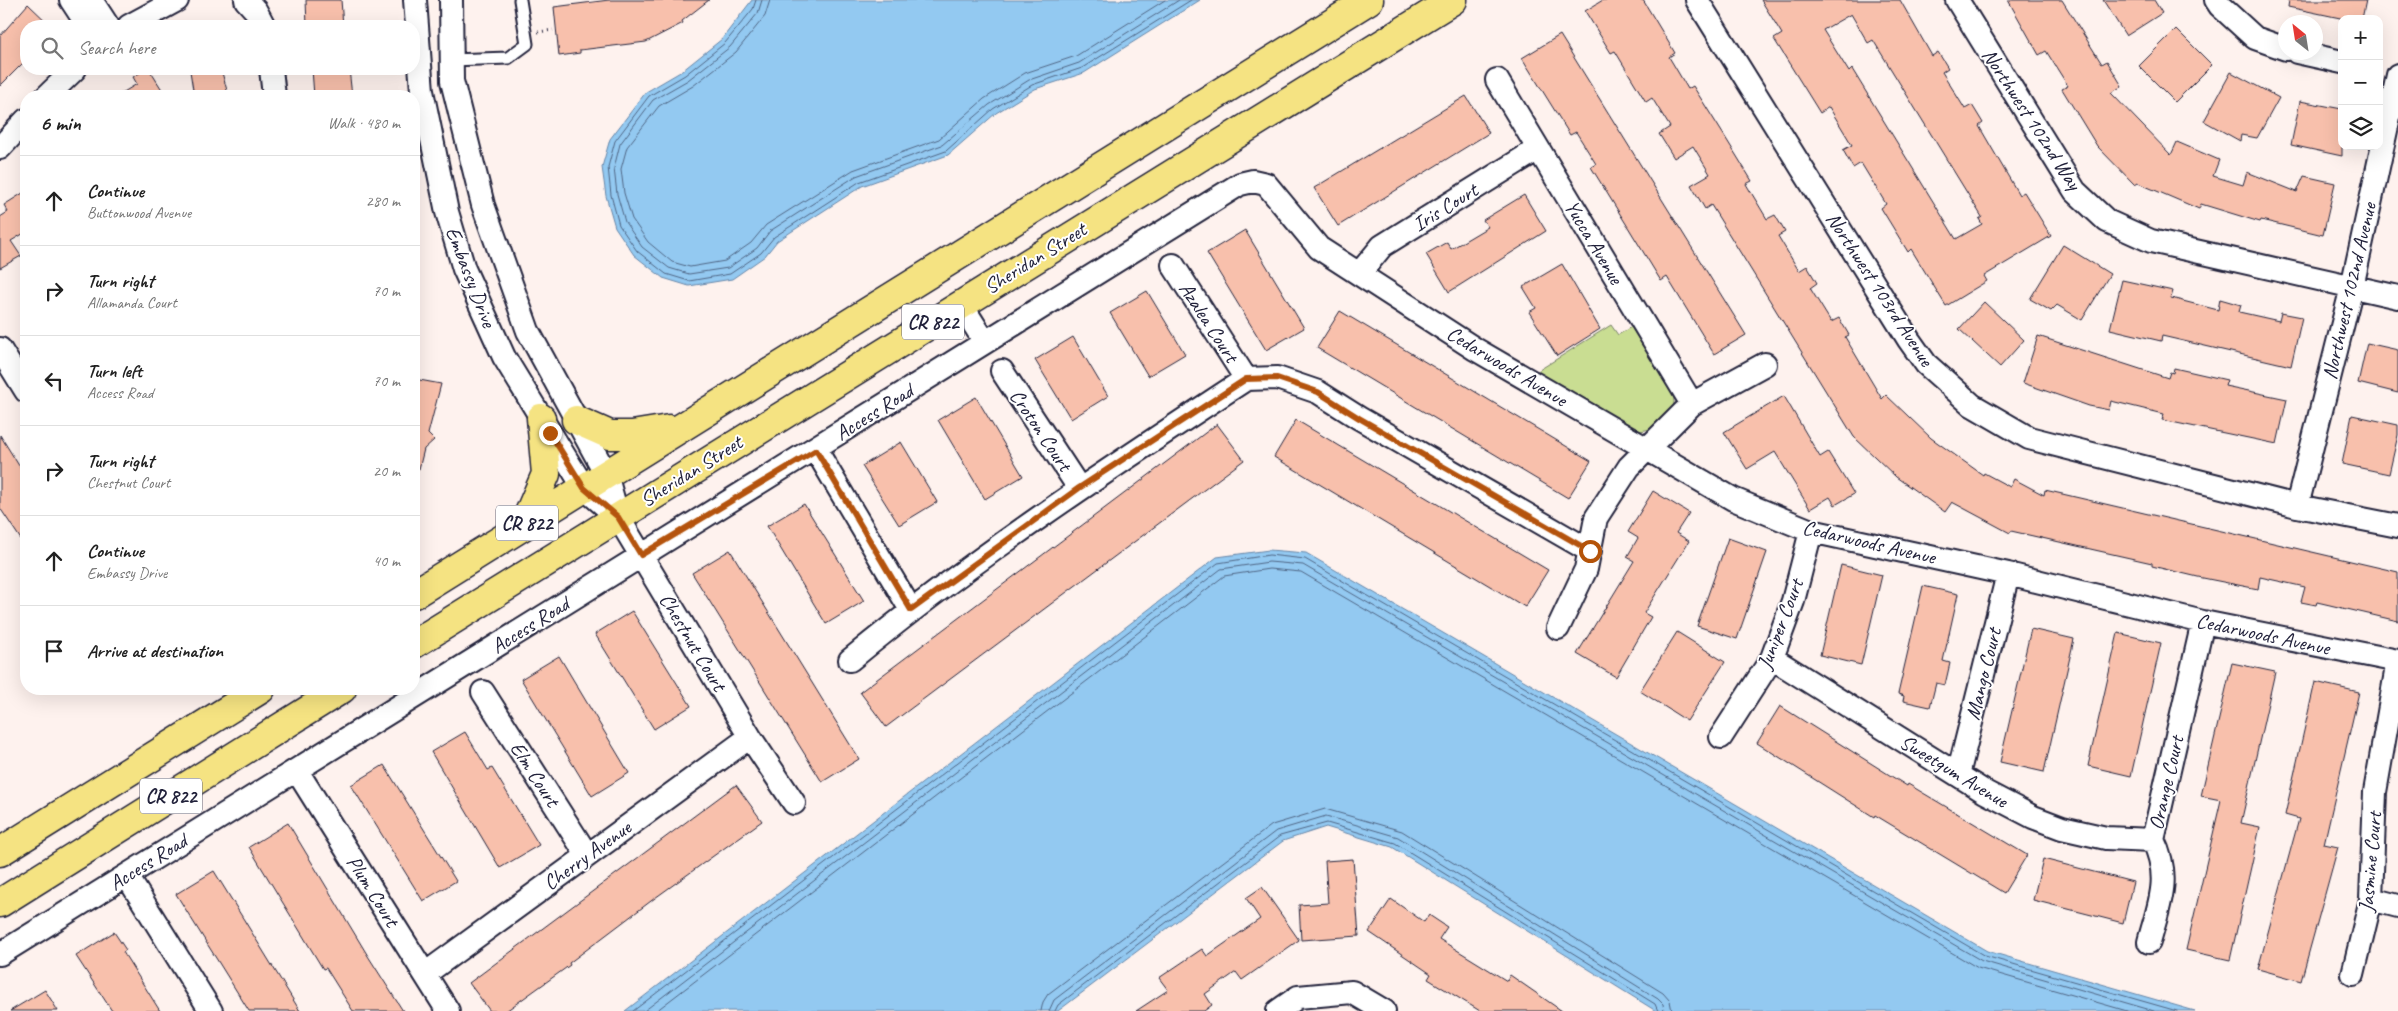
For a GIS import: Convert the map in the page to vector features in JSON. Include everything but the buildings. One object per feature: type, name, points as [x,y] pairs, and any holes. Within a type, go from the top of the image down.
[{"type":"main road","name":"Sheridan Street","points":[[420,590],[1369,0]]},
{"type":"main road","name":"Sheridan Street","points":[[420,640],[1453,0]]},
{"type":"main road","points":[[524,525],[546,474],[542,418]]},
{"type":"main road","points":[[576,420],[610,435],[632,435],[683,426]]},
{"type":"main road","name":"CR 822","points":[[0,852],[251,695]]},
{"type":"main road","name":"CR 822","points":[[0,903],[332,695]]},
{"type":"street","points":[[71,0],[84,20]]},
{"type":"street","points":[[91,0],[104,20]]},
{"type":"street","points":[[139,20],[177,0]]},
{"type":"street","points":[[246,0],[261,20]]},
{"type":"street","name":"Embassy Drive","points":[[415,0],[417,20]]},
{"type":"street","name":"Embassy Drive","points":[[451,0],[452,81],[483,206],[528,331],[576,420],[595,481]]},
{"type":"street","name":"Northwest 103rd Avenue","points":[[1697,0],[1909,340],[1926,364],[1972,405],[2029,438],[2297,506],[2398,526]]},
{"type":"street","name":"Northwest 102nd Way","points":[[1957,0],[2075,191],[2107,221],[2151,241],[2398,297]]},
{"type":"street","points":[[2216,0],[2220,6],[2255,38],[2278,46]]},
{"type":"street","points":[[2323,58],[2338,61]]},
{"type":"street","name":"Embassy Drive","points":[[420,65],[422,91],[447,212],[464,269],[504,357],[542,418],[595,481]]},
{"type":"street","points":[[2383,72],[2398,75]]},
{"type":"street","points":[[53,90],[69,75]]},
{"type":"street","points":[[272,75],[273,90]]},
{"type":"street","name":"Northwest 102nd Avenue","points":[[2297,506],[2352,287],[2398,75]]},
{"type":"street","name":"Yucca Avenue","points":[[1497,80],[1692,404]]},
{"type":"street","points":[[0,148],[20,126]]},
{"type":"street","name":"Iris Court","points":[[1359,274],[1382,246],[1538,149]]},
{"type":"street","name":"Cedarwoods Avenue","points":[[1253,181],[1266,184],[1319,248],[1475,349],[1733,499],[1811,531],[2008,574],[2203,622],[2398,661]]},
{"type":"street","name":"Access Road","points":[[420,694],[641,555],[816,450],[985,342],[1240,184],[1253,181]]},
{"type":"street","name":"Azalea Court","points":[[1173,265],[1246,379]]},
{"type":"street","points":[[961,304],[985,342]]},
{"type":"street","points":[[0,348],[20,374]]},
{"type":"street","points":[[1558,628],[1586,569],[1596,518],[1629,467],[1692,404],[1765,364]]},
{"type":"street","name":"Croton Court","points":[[1002,371],[1079,488]]},
{"type":"street","points":[[850,660],[911,610],[1079,488],[1246,379],[1277,378],[1318,392],[1368,423],[1590,551]]},
{"type":"street","points":[[816,450],[911,610]]},
{"type":"street","name":"Chestnut Court","points":[[595,481],[750,737],[794,803]]},
{"type":"street","name":"Juniper Court","points":[[1721,737],[1772,658],[1793,601],[1811,531]]},
{"type":"street","name":"Mango Court","points":[[1958,775],[2008,574]]},
{"type":"street","name":"Orange Court","points":[[2149,942],[2164,878],[2163,865],[2153,840],[2203,622]]},
{"type":"street","name":"Sweetgum Avenue","points":[[1772,658],[2008,805],[2062,828],[2106,838],[2153,840]]},
{"type":"street","name":"Jasmine Court","points":[[2353,974],[2371,899],[2375,792],[2398,661]]},
{"type":"street","name":"Elm Court","points":[[483,692],[587,855]]},
{"type":"street","name":"Access Road","points":[[0,954],[418,695]]},
{"type":"street","name":"Cherry Avenue","points":[[425,974],[750,737]]},
{"type":"street","name":"Plum Court","points":[[297,771],[448,1011]]},
{"type":"street","points":[[126,876],[211,1011]]},
{"type":"street","points":[[2371,899],[2398,906]]},
{"type":"street","points":[[1278,1011],[1298,997],[1352,992],[1384,1011]]},
{"type":"lane","points":[[451,60],[508,58],[527,44],[520,0]]},
{"type":"path","points":[[535,32],[553,30]]},
{"type":"green space","points":[[1611,325],[1618,335],[1631,327],[1671,390],[1674,402],[1670,414],[1655,427],[1637,431],[1536,372]]},
{"type":"water","points":[[752,0],[1200,0],[1084,73],[1035,89],[996,113],[948,155],[862,186],[777,241],[765,256],[732,279],[689,286],[663,278],[634,255],[615,227],[606,196],[602,167],[610,139],[646,92],[682,71],[722,39]]},
{"type":"water","points":[[1269,550],[1306,553],[1987,951],[2195,1011],[1656,1011],[1392,847],[1326,827],[1283,841],[1058,1011],[625,1011],[1217,557]]},
{"type":"route","points":[[550,433],[584,488],[618,517],[641,555],[816,450],[911,610],[1079,488],[1246,379],[1277,378],[1318,392],[1359,418],[1590,551]]}]
